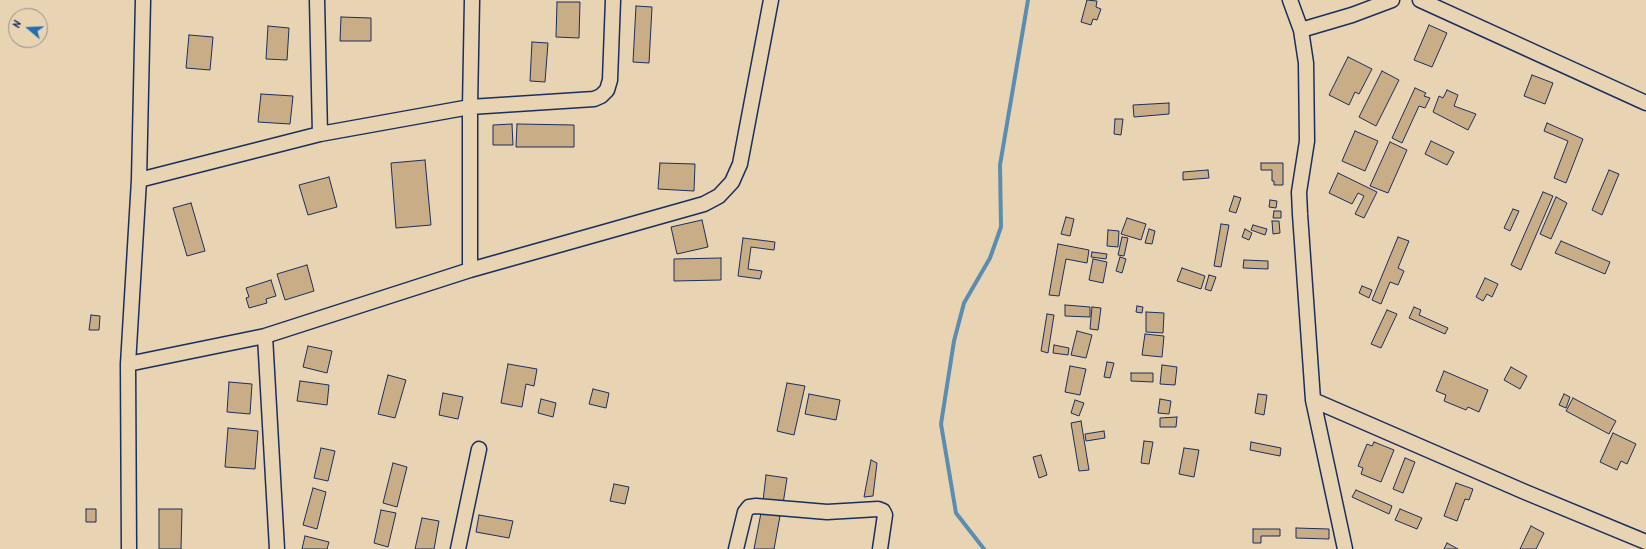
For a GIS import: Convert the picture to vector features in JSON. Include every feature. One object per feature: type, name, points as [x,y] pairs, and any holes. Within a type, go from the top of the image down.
[{"type":"street","points":[[129,549],[128,364],[139,180],[143,0]]},
{"type":"street","points":[[317,0],[320,134]]},
{"type":"street","points":[[470,270],[470,107],[472,0]]},
{"type":"street","points":[[139,180],[320,134],[470,107],[594,99],[601,96],[607,90],[610,80],[613,0]]},
{"type":"street","points":[[128,364],[265,336],[470,270],[704,204],[719,196],[732,182],[740,164],[771,0]]},
{"type":"street","points":[[1290,0],[1301,30],[1306,63],[1308,121],[1307,141],[1299,192],[1313,400],[1345,549]]},
{"type":"street","points":[[1301,30],[1352,15],[1392,0]]},
{"type":"street","points":[[1420,0],[1646,103]]},
{"type":"street","points":[[265,336],[277,549]]},
{"type":"street","points":[[1313,400],[1517,489],[1646,542]]},
{"type":"street","points":[[458,549],[479,448]]},
{"type":"street","points":[[736,549],[745,512],[749,507],[756,506],[827,512],[878,509],[883,511],[886,521],[880,549]]},
{"type":"building","points":[[1087,0],[1097,1],[1096,7],[1101,9],[1097,20],[1093,19],[1091,25],[1081,22]]},
{"type":"building","points":[[557,2],[580,2],[579,38],[556,37]]},
{"type":"building","points":[[636,6],[652,7],[649,63],[633,62]]},
{"type":"building","points":[[341,17],[371,18],[371,41],[340,41]]},
{"type":"building","points":[[1429,25],[1447,33],[1432,67],[1414,60]]},
{"type":"building","points":[[268,26],[289,28],[287,60],[266,59]]},
{"type":"building","points":[[189,35],[213,37],[210,70],[186,68]]},
{"type":"building","points":[[532,42],[548,43],[545,82],[530,81]]},
{"type":"building","points":[[1348,57],[1372,69],[1359,94],[1355,92],[1349,105],[1329,95]]},
{"type":"building","points":[[1382,71],[1399,80],[1376,126],[1359,117]]},
{"type":"building","points":[[1532,75],[1553,83],[1545,104],[1524,96]]},
{"type":"building","points":[[1415,88],[1426,93],[1424,96],[1430,98],[1425,108],[1419,106],[1402,143],[1392,138]]},
{"type":"building","points":[[1447,90],[1458,95],[1454,106],[1476,114],[1468,130],[1433,112],[1439,96],[1443,98]]},
{"type":"building","points":[[261,94],[293,96],[290,124],[258,122]]},
{"type":"building","points":[[1169,103],[1169,114],[1134,117],[1133,105]]},
{"type":"building","points":[[1115,119],[1123,119],[1121,135],[1114,134]]},
{"type":"building","points":[[1547,123],[1583,139],[1566,183],[1554,178],[1568,141],[1544,131]]},
{"type":"building","points":[[512,124],[513,145],[493,145],[493,125]]},
{"type":"building","points":[[517,124],[574,125],[574,147],[516,147]]},
{"type":"building","points":[[1355,131],[1378,141],[1365,171],[1342,161]]},
{"type":"building","points":[[1431,141],[1454,152],[1447,165],[1425,154]]},
{"type":"building","points":[[1390,142],[1407,150],[1388,193],[1370,186]]},
{"type":"building","points":[[425,160],[431,225],[396,228],[391,163]]},
{"type":"building","points":[[660,163],[695,164],[694,191],[658,189]]},
{"type":"building","points":[[1261,163],[1283,163],[1283,185],[1274,185],[1274,181],[1272,181],[1272,170],[1261,170]]},
{"type":"building","points":[[1208,170],[1209,178],[1183,180],[1183,172]]},
{"type":"building","points":[[1609,170],[1619,174],[1602,215],[1592,210]]},
{"type":"building","points":[[1338,173],[1377,192],[1364,218],[1355,214],[1364,196],[1358,193],[1352,204],[1329,193]]},
{"type":"building","points":[[329,177],[337,207],[308,215],[299,185]]},
{"type":"building","points":[[1543,192],[1553,196],[1521,270],[1511,265]]},
{"type":"building","points":[[1234,196],[1241,198],[1236,213],[1229,211]]},
{"type":"building","points":[[1556,197],[1567,203],[1551,239],[1540,234]]},
{"type":"building","points":[[1270,200],[1277,201],[1276,208],[1269,207]]},
{"type":"building","points":[[191,203],[205,251],[187,256],[173,208]]},
{"type":"building","points":[[1513,209],[1519,211],[1510,231],[1504,228]]},
{"type":"building","points":[[1274,211],[1281,211],[1281,218],[1273,218]]},
{"type":"building","points":[[1066,217],[1074,219],[1070,236],[1061,234]]},
{"type":"building","points":[[1127,218],[1146,224],[1141,240],[1121,234]]},
{"type":"building","points":[[702,220],[708,247],[677,254],[671,227]]},
{"type":"building","points":[[1272,221],[1279,221],[1280,233],[1273,234]]},
{"type":"building","points":[[1221,224],[1229,225],[1221,267],[1214,266]]},
{"type":"building","points":[[1253,225],[1267,229],[1265,235],[1251,230]]},
{"type":"building","points":[[1149,229],[1155,231],[1152,244],[1145,243]]},
{"type":"building","points":[[1245,229],[1252,233],[1249,240],[1242,237]]},
{"type":"building","points":[[1108,230],[1119,231],[1118,247],[1107,246]]},
{"type":"building","points":[[1122,237],[1128,238],[1124,256],[1118,255]]},
{"type":"building","points":[[1398,237],[1409,241],[1398,268],[1404,271],[1398,285],[1390,282],[1381,304],[1372,300]]},
{"type":"building","points":[[743,238],[775,242],[774,250],[751,247],[748,269],[762,271],[760,279],[738,276]]},
{"type":"building","points":[[1561,241],[1610,262],[1605,274],[1555,253]]},
{"type":"building","points":[[1058,244],[1089,250],[1087,263],[1066,259],[1059,296],[1049,295]]},
{"type":"building","points":[[1092,252],[1107,254],[1106,259],[1091,257]]},
{"type":"building","points":[[1120,257],[1126,259],[1122,273],[1116,271]]},
{"type":"building","points":[[721,258],[721,280],[674,281],[674,259]]},
{"type":"building","points":[[1093,259],[1107,262],[1103,283],[1089,280]]},
{"type":"building","points":[[1244,260],[1268,261],[1268,269],[1243,268]]},
{"type":"building","points":[[307,265],[314,291],[285,300],[277,274]]},
{"type":"building","points":[[1182,268],[1205,276],[1201,289],[1177,281]]},
{"type":"building","points":[[1209,275],[1216,277],[1211,291],[1205,289]]},
{"type":"building","points":[[1485,278],[1498,284],[1492,297],[1487,294],[1483,301],[1476,297]]},
{"type":"building","points":[[271,280],[276,296],[266,299],[267,303],[249,308],[246,298],[249,297],[246,288]]},
{"type":"building","points":[[1362,286],[1372,290],[1369,298],[1359,293]]},
{"type":"building","points":[[1065,305],[1090,307],[1090,317],[1065,316]]},
{"type":"building","points":[[1137,306],[1143,307],[1142,313],[1136,312]]},
{"type":"building","points":[[1092,307],[1101,308],[1098,330],[1090,329]]},
{"type":"building","points":[[1414,307],[1421,310],[1419,315],[1448,328],[1445,334],[1409,318]]},
{"type":"building","points":[[1387,310],[1397,314],[1381,348],[1371,344]]},
{"type":"building","points":[[1146,312],[1164,313],[1163,333],[1146,332]]},
{"type":"building","points":[[1047,314],[1054,315],[1048,353],[1041,351]]},
{"type":"building","points":[[91,315],[100,316],[99,330],[89,330]]},
{"type":"building","points":[[1077,331],[1092,335],[1086,358],[1071,355]]},
{"type":"building","points":[[1145,334],[1164,336],[1162,357],[1142,355]]},
{"type":"building","points":[[1054,345],[1069,348],[1068,355],[1053,353]]},
{"type":"building","points":[[308,346],[332,351],[327,373],[303,367]]},
{"type":"building","points":[[1107,362],[1114,363],[1110,378],[1104,377]]},
{"type":"building","points":[[508,364],[537,369],[534,386],[526,384],[522,407],[501,403]]},
{"type":"building","points":[[1162,365],[1177,367],[1175,385],[1160,384]]},
{"type":"building","points":[[1070,366],[1086,369],[1080,395],[1065,392]]},
{"type":"building","points":[[1511,367],[1527,376],[1520,389],[1504,380]]},
{"type":"building","points":[[1444,371],[1488,390],[1479,412],[1468,407],[1466,410],[1444,401],[1446,395],[1436,391]]},
{"type":"building","points":[[1131,373],[1153,373],[1153,382],[1131,381]]},
{"type":"building","points":[[388,375],[406,380],[395,418],[378,414]]},
{"type":"building","points":[[300,381],[329,385],[327,405],[297,401]]},
{"type":"building","points":[[229,382],[252,384],[250,414],[227,412]]},
{"type":"building","points":[[787,383],[805,386],[794,435],[777,431]]},
{"type":"building","points":[[593,389],[609,393],[606,408],[589,404]]},
{"type":"building","points":[[443,393],[463,397],[458,419],[439,415]]},
{"type":"building","points":[[809,394],[840,400],[836,420],[805,414]]},
{"type":"building","points":[[1258,394],[1267,395],[1264,415],[1255,413]]},
{"type":"building","points":[[1564,394],[1570,397],[1566,408],[1559,405]]},
{"type":"building","points":[[1573,398],[1616,421],[1609,434],[1566,411]]},
{"type":"building","points":[[541,399],[556,403],[553,417],[538,413]]},
{"type":"building","points":[[1160,399],[1171,401],[1169,414],[1158,413]]},
{"type":"building","points":[[1075,400],[1084,403],[1079,416],[1071,413]]},
{"type":"building","points":[[1177,417],[1176,427],[1160,427],[1160,418]]},
{"type":"building","points":[[1081,421],[1089,470],[1079,471],[1071,423]]},
{"type":"building","points":[[228,428],[258,431],[255,469],[225,467]]},
{"type":"building","points":[[1104,431],[1105,438],[1086,441],[1085,434]]},
{"type":"building","points":[[1613,433],[1636,444],[1627,464],[1621,461],[1617,470],[1600,462]]},
{"type":"building","points":[[1144,441],[1153,442],[1149,464],[1141,463]]},
{"type":"building","points":[[1251,442],[1281,448],[1280,456],[1250,450]]},
{"type":"building","points":[[1374,442],[1394,450],[1381,482],[1361,474],[1363,468],[1358,466],[1367,444],[1372,446]]},
{"type":"building","points":[[321,448],[335,451],[328,481],[314,478]]},
{"type":"building","points":[[1184,448],[1199,450],[1194,477],[1179,474]]},
{"type":"building","points":[[1041,455],[1047,475],[1039,478],[1033,457]]},
{"type":"building","points":[[1405,458],[1415,462],[1403,493],[1393,489]]},
{"type":"building","points":[[871,460],[877,463],[873,496],[864,497]]},
{"type":"building","points":[[393,463],[407,467],[397,507],[383,503]]},
{"type":"building","points":[[766,475],[787,478],[783,504],[763,501]]},
{"type":"building","points":[[1456,483],[1473,489],[1469,500],[1465,499],[1457,521],[1444,516]]},
{"type":"building","points":[[614,484],[629,487],[625,504],[610,501]]},
{"type":"building","points":[[313,488],[326,492],[317,529],[303,525]]},
{"type":"building","points":[[1356,490],[1392,506],[1389,514],[1352,497]]},
{"type":"building","points":[[86,509],[96,509],[96,522],[86,522]]},
{"type":"building","points":[[159,509],[182,509],[181,549],[159,549]]},
{"type":"building","points":[[1400,509],[1422,518],[1417,529],[1395,520]]},
{"type":"building","points":[[381,510],[396,513],[388,547],[374,543]]},
{"type":"building","points":[[761,513],[780,516],[774,549],[754,549]]},
{"type":"building","points":[[479,515],[513,521],[509,538],[476,532]]},
{"type":"building","points":[[422,518],[439,521],[434,549],[415,549]]},
{"type":"building","points":[[1531,526],[1544,533],[1536,549],[1520,549]]},
{"type":"building","points":[[1296,528],[1329,529],[1329,539],[1296,538]]},
{"type":"building","points":[[1253,529],[1280,529],[1280,536],[1261,536],[1261,543],[1253,543]]},
{"type":"building","points":[[305,536],[329,542],[327,549],[302,549]]},
{"type":"building","points":[[1447,543],[1458,549],[1444,549]]},
{"type":"waterway","points":[[984,549],[956,513],[941,424],[954,341],[964,303],[990,258],[1001,227],[1000,165],[1028,0]]}]
